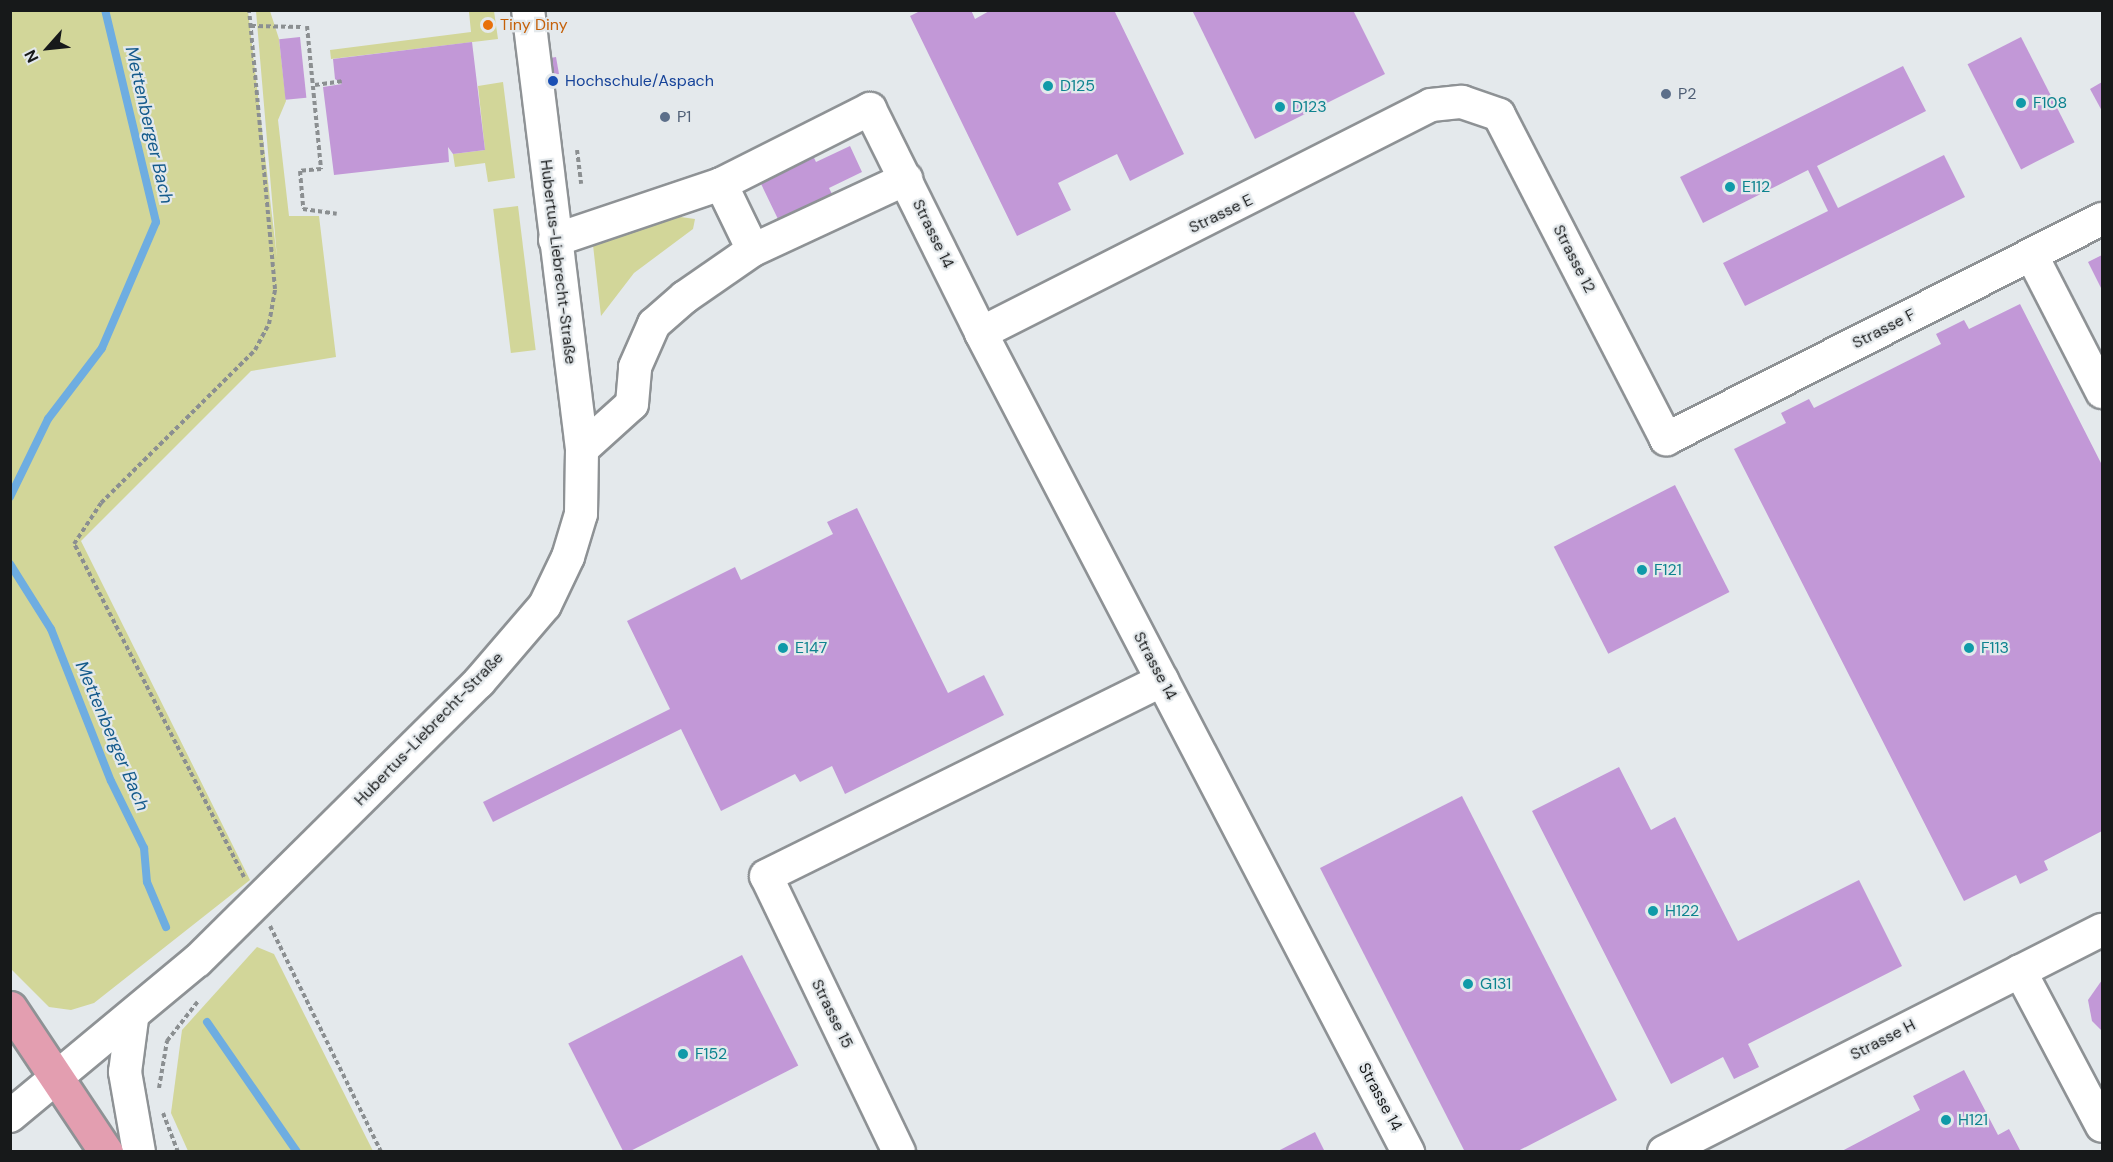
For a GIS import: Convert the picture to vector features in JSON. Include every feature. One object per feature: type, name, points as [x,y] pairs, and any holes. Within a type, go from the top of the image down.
[{"type":"main road","points":[[10,1008],[106,1152]]},
{"type":"street","name":"Hubertus-Liebrecht-Straße","points":[[10,1116],[268,915],[479,682],[545,605],[581,514],[582,449],[528,10]]},
{"type":"street","name":"Strasse E","points":[[981,333],[1431,105],[1462,102]]},
{"type":"street","name":"Strasse 12","points":[[1462,102],[1499,115],[1666,439]]},
{"type":"street","name":"Strasse 14","points":[[721,184],[870,109],[981,333],[1408,1152]]},
{"type":"street","points":[[582,449],[632,404],[635,367],[654,324],[753,250],[906,179]]},
{"type":"street","points":[[555,240],[584,226],[630,218],[721,184],[753,250]]},
{"type":"street","name":"Strasse F","points":[[1666,439],[2103,219]]},
{"type":"street","points":[[2032,256],[2103,392]]},
{"type":"street","name":"Strasse 15","points":[[898,1152],[766,876],[1162,680]]},
{"type":"street","name":"Strasse H","points":[[1664,1152],[2103,930]]},
{"type":"street","points":[[2019,971],[2103,1126]]},
{"type":"street","points":[[132,1019],[125,1072],[139,1152]]},
{"type":"path","points":[[249,10],[275,289],[269,324],[255,350],[101,503],[74,544],[268,915],[381,1152]]},
{"type":"path","points":[[250,26],[301,27]]},
{"type":"path","points":[[307,26],[315,85],[321,169],[300,171],[303,210],[337,214]]},
{"type":"path","points":[[315,85],[342,81]]},
{"type":"path","points":[[576,145],[584,226]]},
{"type":"path","points":[[262,934],[268,915]]},
{"type":"path","points":[[178,1152],[158,1100],[159,1068],[166,1041],[207,991]]},
{"type":"green space","points":[[11,11],[248,11],[277,258],[256,11],[270,11],[279,39],[286,101],[278,120],[289,216],[319,216],[336,357],[251,371],[81,541],[250,880],[94,1003],[71,1010],[49,1007],[11,969]]},
{"type":"green space","points":[[494,11],[498,39],[331,59],[330,50],[471,32],[469,12]]},
{"type":"green space","points":[[503,82],[515,178],[488,182],[485,163],[455,167],[453,154],[485,150],[478,86]]},
{"type":"green space","points":[[518,206],[536,350],[511,353],[493,209]]},
{"type":"green space","points":[[666,215],[695,219],[693,229],[634,273],[601,316],[593,245]]},
{"type":"green space","points":[[257,947],[274,954],[373,1151],[188,1151],[171,1113],[182,1030]]},
{"type":"building","name":"D125","points":[[922,10],[971,10],[975,19],[991,10],[1114,10],[1184,154],[1130,181],[1117,154],[1058,183],[1071,210],[1017,236],[910,16]]},
{"type":"building","name":"D123","points":[[1192,10],[1353,10],[1385,74],[1255,139]]},
{"type":"building","points":[[300,37],[306,98],[285,100],[279,39]]},
{"type":"building","name":"F108","points":[[2021,37],[2075,142],[2021,169],[1968,64]]},
{"type":"building","points":[[472,42],[485,150],[453,154],[448,147],[449,162],[334,175],[323,87],[342,84],[335,79],[333,59]]},
{"type":"building","points":[[556,57],[559,74],[552,75],[550,58]]},
{"type":"building","name":"E112","points":[[1903,66],[1926,111],[1817,166],[1838,208],[1944,155],[1965,197],[1745,306],[1723,263],[1828,211],[1808,170],[1703,223],[1680,177]]},
{"type":"building","points":[[2102,82],[2102,111],[2090,89]]},
{"type":"building","points":[[801,131],[816,162],[850,146],[862,172],[829,188],[845,220],[791,246],[748,157]]},
{"type":"building","points":[[2102,255],[2102,290],[2088,262]]},
{"type":"building","name":"F113","points":[[2020,304],[2102,465],[2102,831],[2044,861],[2048,870],[2020,884],[2016,875],[1964,901],[1734,449],[1786,423],[1781,413],[1809,399],[1814,408],[1941,344],[1936,334],[1964,320],[1969,329]]},
{"type":"building","name":"F121","points":[[1675,485],[1729,592],[1608,654],[1554,547]]},
{"type":"building","name":"E147","points":[[857,508],[948,693],[984,675],[1004,715],[845,794],[832,766],[800,782],[795,774],[721,811],[681,729],[493,822],[483,802],[670,709],[627,621],[735,567],[741,580],[833,534],[827,522]]},
{"type":"building","name":"H122","points":[[1619,767],[1651,830],[1675,817],[1738,941],[1859,880],[1902,966],[1748,1044],[1759,1067],[1734,1079],[1723,1057],[1671,1084],[1532,811]]},
{"type":"building","name":"G131","points":[[1462,796],[1617,1100],[1516,1152],[1465,1152],[1320,868]]},
{"type":"building","name":"F152","points":[[742,955],[798,1065],[628,1152],[624,1152],[568,1044]]},
{"type":"building","points":[[2102,980],[2102,1031],[2092,1021],[2088,1000]]},
{"type":"building","name":"H121","points":[[1964,1070],[1998,1135],[2009,1129],[2021,1152],[1840,1152],[1920,1110],[1913,1096]]},
{"type":"building","points":[[1315,1132],[1325,1152],[1276,1152]]},
{"type":"waterway","name":"Mettenberger Bach","points":[[10,497],[48,419],[102,348],[156,222],[105,10]]},
{"type":"waterway","name":"Mettenberger Bach","points":[[10,564],[51,629],[111,781],[144,848],[147,882],[166,927]]},
{"type":"waterway","name":"Mettenberger Bach","points":[[207,1022],[297,1152]]},
{"type":"place","name":"Tiny Diny","points":[[488,25]]},
{"type":"place","name":"Hochschule/Aspach","points":[[553,81]]},
{"type":"place","name":"D125","points":[[1048,86]]},
{"type":"place","name":"P2","points":[[1666,94]]},
{"type":"place","name":"F108","points":[[2021,103]]},
{"type":"place","name":"D123","points":[[1280,107]]},
{"type":"place","name":"P1","points":[[665,117]]},
{"type":"place","name":"E112","points":[[1730,187]]},
{"type":"place","name":"F121","points":[[1642,570]]},
{"type":"place","name":"E147","points":[[783,648]]},
{"type":"place","name":"F113","points":[[1969,648]]},
{"type":"place","name":"H122","points":[[1653,911]]},
{"type":"place","name":"G131","points":[[1468,984]]},
{"type":"place","name":"F152","points":[[683,1054]]},
{"type":"place","name":"H121","points":[[1946,1120]]}]
